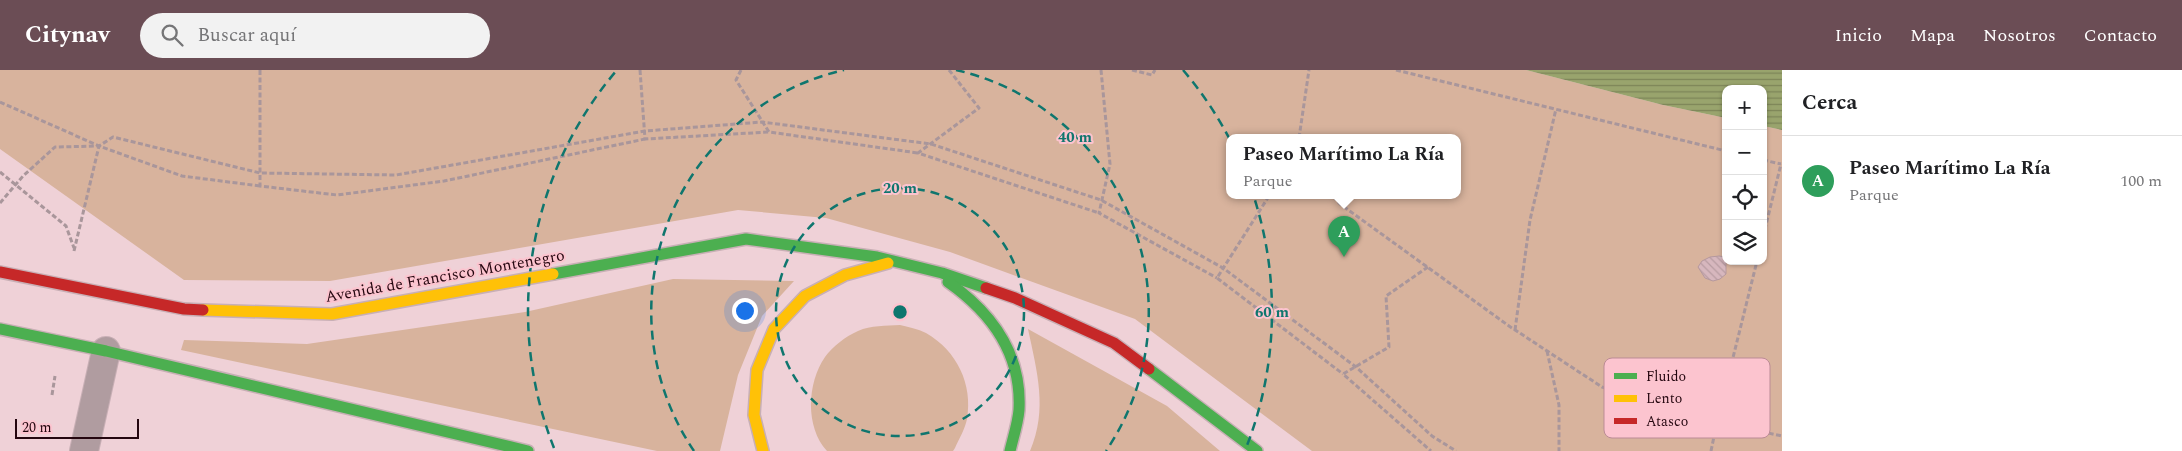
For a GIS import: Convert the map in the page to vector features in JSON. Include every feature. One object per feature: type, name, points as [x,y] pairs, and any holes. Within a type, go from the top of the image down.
[{"type":"street","name":"Avenida de Francisco Montenegro","points":[[0,272],[184,309],[332,314],[746,239],[877,257],[930,270],[1014,298],[1114,343],[1257,451]]},
{"type":"street","name":"Avenida de Francisco Montenegro","points":[[764,451],[754,416],[757,370],[774,329],[806,296],[845,274],[894,261]]},
{"type":"street","name":"Avenida de Francisco Montenegro","points":[[930,270],[968,296],[997,327],[1015,367],[1019,410],[1010,451]]},
{"type":"street","points":[[0,329],[106,351],[528,451]]},
{"type":"street","points":[[84,451],[106,351]]},
{"type":"path","points":[[260,70],[260,186]]},
{"type":"path","points":[[640,70],[645,139]]},
{"type":"path","points":[[741,70],[736,80],[770,132]]},
{"type":"path","points":[[918,153],[979,108],[949,70]]},
{"type":"path","points":[[1099,213],[1110,164],[1101,70]]},
{"type":"path","points":[[1132,70],[1152,75],[1155,70]]},
{"type":"path","points":[[1300,134],[1309,70]]},
{"type":"path","points":[[1396,70],[1722,150]]},
{"type":"path","points":[[0,102],[99,146],[182,176],[337,195],[444,181],[645,139],[770,132],[918,153],[1099,213],[1217,278],[1343,374],[1431,451]]},
{"type":"path","points":[[1515,330],[1530,220],[1556,109]]},
{"type":"path","points":[[0,203],[15,184],[55,147],[99,146],[114,137],[260,173],[396,175],[645,131],[762,122],[931,144],[1102,200],[1223,268],[1356,367],[1432,436],[1456,451]]},
{"type":"path","points":[[0,172],[66,226],[74,248],[99,146]]},
{"type":"path","points":[[1767,161],[1782,164],[1767,222]]},
{"type":"path","points":[[1217,278],[1267,199]]},
{"type":"path","points":[[1336,199],[1515,330],[1604,388]]},
{"type":"path","points":[[1733,358],[1756,265]]},
{"type":"path","points":[[1343,374],[1389,347],[1386,296],[1428,267]]},
{"type":"path","points":[[1548,351],[1559,405],[1559,451]]},
{"type":"path","points":[[1711,451],[1714,438]]},
{"type":"shaded area","points":[[0,70],[1526,70],[1663,105],[1722,117],[1722,265],[1767,265],[1767,127],[1782,130],[1782,451],[1312,451],[1135,319],[950,252],[826,218],[738,210],[330,281],[184,280],[0,149]]},
{"type":"shaded area","points":[[1526,70],[1782,70],[1782,130],[1767,127],[1767,85],[1722,85],[1722,117],[1663,105]]},
{"type":"shaded area","points":[[673,279],[794,281],[762,316],[738,375],[720,451],[657,451],[181,350],[184,340],[307,344],[525,312]]},
{"type":"shaded area","points":[[900,325],[926,333],[937,340],[954,359],[965,381],[968,406],[967,419],[955,448],[953,451],[827,451],[815,430],[811,405],[815,379],[825,357],[831,349],[858,331],[873,327]]},
{"type":"shaded area","points":[[1028,329],[1167,406],[1220,451],[1030,451],[1039,420],[1040,405],[1037,375]]},
{"type":"building","points":[[1722,256],[1722,265],[1726,265],[1726,274],[1720,279],[1713,281],[1705,278],[1698,267],[1702,261],[1710,257]]},
{"type":"traffic: fast","points":[[553,274],[746,239],[877,257],[942,273],[986,288]]},
{"type":"traffic: fast","points":[[948,282],[964,294],[991,321],[1009,353],[1019,390],[1017,425],[1010,451]]},
{"type":"traffic: fast","points":[[0,329],[106,351],[528,451]]},
{"type":"traffic: fast","points":[[1149,369],[1257,451]]},
{"type":"traffic: slow","points":[[763,451],[754,415],[757,370],[774,329],[805,296],[845,275],[888,263]]},
{"type":"traffic: slow","points":[[203,310],[332,314],[553,274]]},
{"type":"traffic: jam","points":[[0,272],[184,309],[203,310]]},
{"type":"traffic: jam","points":[[986,288],[1015,298],[1114,343],[1149,369]]},
{"type":"place","name":"Paseo Marítimo La Ría","points":[[1344,257]]}]
